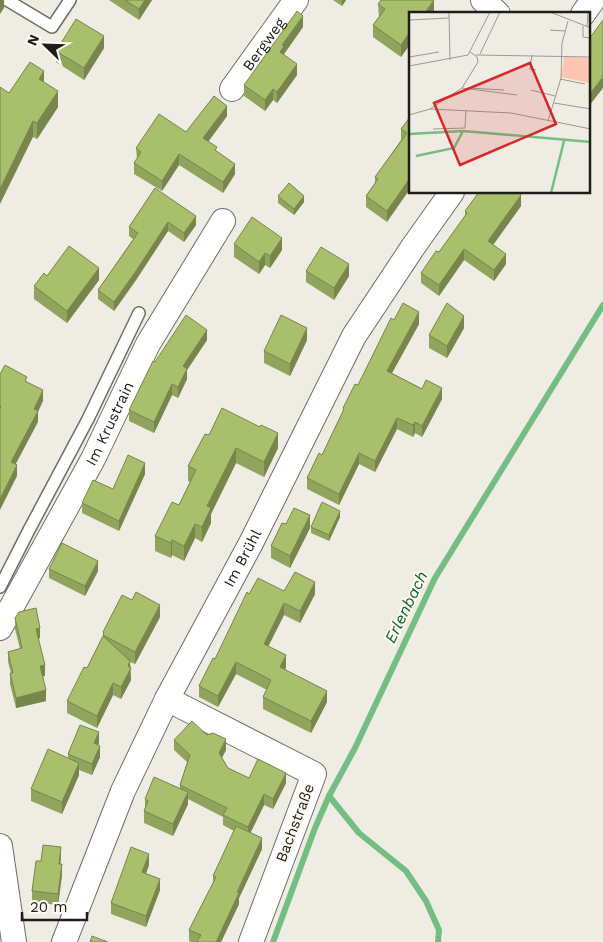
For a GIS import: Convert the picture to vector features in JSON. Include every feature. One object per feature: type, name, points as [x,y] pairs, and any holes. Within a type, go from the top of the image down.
[{"type":"street","name":"Bergweg","points":[[232,88],[296,0]]},
{"type":"street","points":[[483,0],[496,12]]},
{"type":"street","points":[[585,12],[594,0]]},
{"type":"street","name":"Im Brühl","points":[[64,942],[123,791],[168,699],[251,543],[354,336],[451,194]]},
{"type":"street","name":"Im Krustrain","points":[[0,628],[93,459],[148,344],[223,221]]},
{"type":"street","name":"Bachstraße","points":[[168,699],[314,774],[251,942]]},
{"type":"street","points":[[0,846],[14,942]]},
{"type":"lane","points":[[7,0],[52,27],[70,0]]},
{"type":"lane","points":[[0,587],[88,420],[139,313]]},
{"type":"building","points":[[125,0],[145,0],[139,9]]},
{"type":"building","points":[[381,0],[434,0],[425,12],[409,12],[409,33],[401,45],[373,25],[385,9],[378,4]]},
{"type":"building","points":[[297,11],[303,16],[282,45],[284,46],[280,52],[297,64],[277,92],[273,89],[265,100],[244,85]]},
{"type":"building","points":[[76,19],[104,36],[84,68],[56,51]]},
{"type":"building","points":[[603,20],[603,77],[590,94],[590,38]]},
{"type":"building","points":[[30,62],[44,71],[39,79],[58,91],[37,123],[33,121],[0,189],[0,87],[9,93]]},
{"type":"building","points":[[214,96],[227,106],[203,138],[217,147],[215,150],[235,164],[223,182],[179,154],[162,181],[134,163],[141,152],[136,148],[159,114],[186,132]]},
{"type":"building","points":[[409,118],[409,179],[387,211],[366,196],[378,179],[375,177],[407,133],[401,129]]},
{"type":"building","points":[[289,183],[304,196],[294,209],[278,196]]},
{"type":"building","points":[[155,188],[196,216],[184,233],[168,222],[114,302],[98,290],[138,233],[129,227]]},
{"type":"building","points":[[478,194],[521,195],[488,241],[506,254],[494,270],[464,249],[439,285],[421,273],[436,251],[439,252],[467,213],[465,211]]},
{"type":"building","points":[[252,217],[282,238],[270,256],[265,253],[259,262],[234,244]]},
{"type":"building","points":[[69,246],[99,268],[67,311],[34,286],[44,273],[47,276]]},
{"type":"building","points":[[321,247],[349,264],[334,288],[306,271]]},
{"type":"building","points":[[403,303],[419,312],[387,371],[422,389],[426,380],[442,388],[422,426],[415,422],[413,425],[397,418],[375,461],[359,453],[339,494],[307,478],[319,453],[322,455],[355,384],[358,385],[391,318],[394,320]]},
{"type":"building","points":[[447,303],[464,316],[447,346],[429,335]]},
{"type":"building","points":[[186,315],[207,330],[183,366],[187,369],[178,387],[172,384],[154,422],[129,410],[153,361],[155,362]]},
{"type":"building","points":[[281,315],[307,328],[290,364],[264,351]]},
{"type":"building","points":[[5,365],[27,377],[25,381],[43,390],[34,409],[38,411],[11,462],[17,465],[0,499],[0,374]]},
{"type":"building","points":[[222,408],[260,427],[261,425],[278,433],[264,462],[236,448],[207,506],[211,508],[202,527],[195,524],[184,546],[172,540],[171,543],[155,536],[172,502],[179,505],[196,470],[188,466],[205,434],[209,435]]},
{"type":"building","points":[[128,455],[145,463],[119,521],[82,503],[93,480],[113,489]]},
{"type":"building","points":[[322,502],[340,511],[329,535],[311,527]]},
{"type":"building","points":[[294,508],[310,515],[290,556],[271,546],[282,523],[286,524]]},
{"type":"building","points":[[62,543],[98,561],[85,586],[49,569]]},
{"type":"building","points":[[295,572],[315,582],[300,611],[284,603],[264,644],[286,655],[280,667],[327,691],[311,721],[263,697],[271,680],[236,662],[218,696],[199,686],[213,658],[215,659],[247,592],[249,594],[258,578],[284,591]]},
{"type":"building","points":[[136,592],[160,605],[135,652],[103,635],[103,632],[122,595],[132,600]]},
{"type":"building","points":[[36,608],[40,628],[36,629],[45,665],[40,666],[46,690],[16,698],[10,673],[13,673],[8,652],[22,648],[15,618],[19,612]]},
{"type":"building","points":[[103,636],[130,661],[128,666],[131,668],[121,687],[113,683],[97,716],[67,701],[84,667],[87,668]]},
{"type":"building","points":[[192,721],[207,735],[213,733],[226,739],[219,753],[228,768],[249,778],[258,759],[286,773],[273,799],[264,794],[248,827],[223,815],[227,808],[180,785],[190,755],[174,740]]},
{"type":"building","points":[[80,725],[99,732],[94,743],[100,746],[92,764],[68,754]]},
{"type":"building","points":[[48,749],[79,763],[62,802],[31,789]]},
{"type":"building","points":[[154,777],[188,792],[173,824],[144,811],[148,801],[145,799]]},
{"type":"building","points":[[236,826],[262,838],[216,942],[197,942],[201,935],[189,930],[216,877],[213,876]]},
{"type":"building","points":[[43,845],[61,847],[59,864],[62,864],[58,894],[32,891],[36,861],[41,861]]},
{"type":"building","points":[[131,847],[149,854],[142,872],[160,879],[146,916],[111,903]]},
{"type":"building","points":[[92,936],[108,942],[90,942]]},
{"type":"waterway","name":"Erlenbach","points":[[273,942],[315,828],[329,796],[355,748],[435,578],[603,305]]},
{"type":"waterway","points":[[329,796],[359,833],[406,871],[426,901],[439,930],[438,942]]}]
